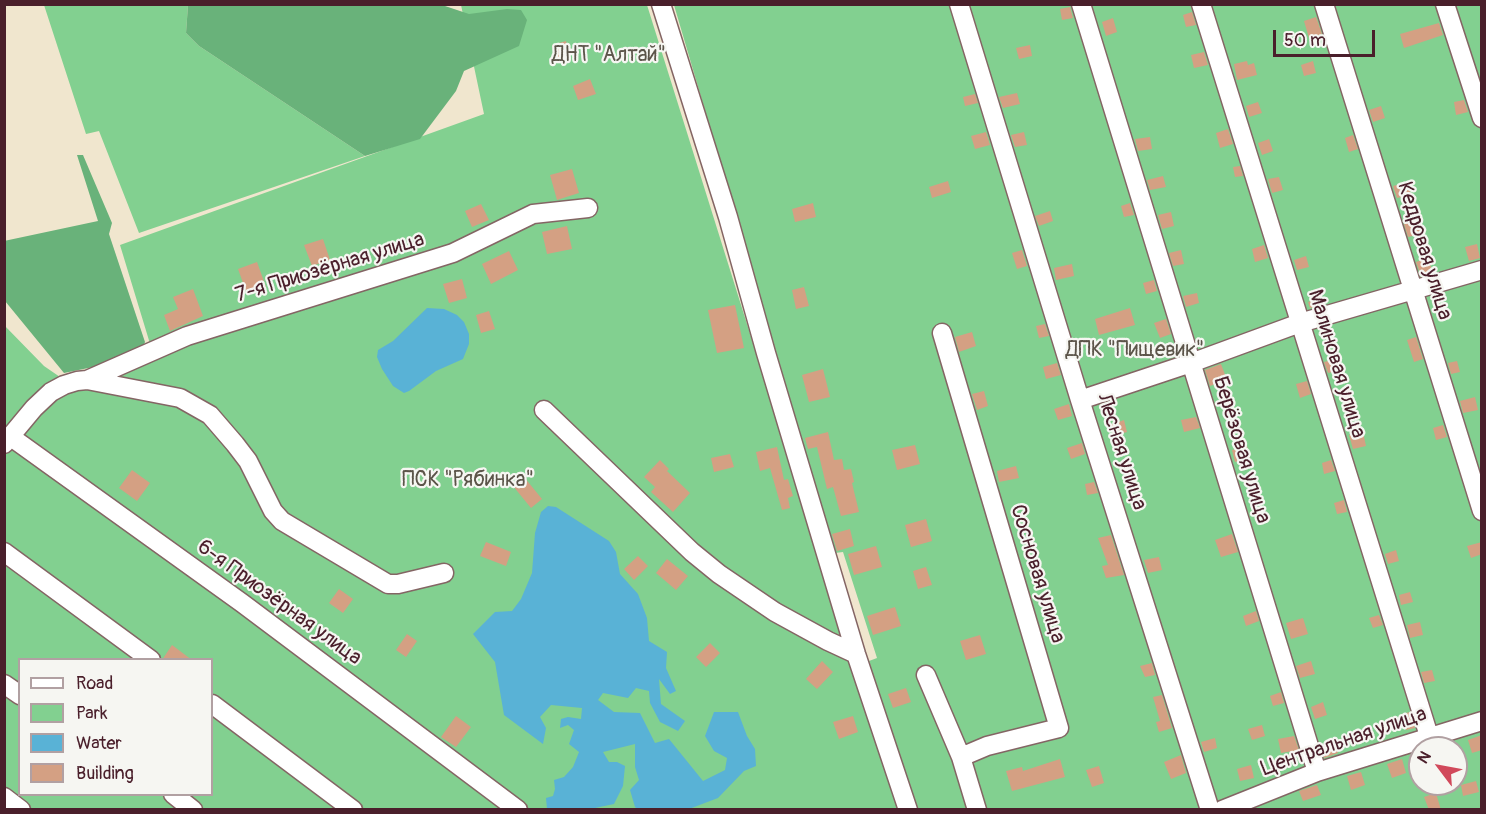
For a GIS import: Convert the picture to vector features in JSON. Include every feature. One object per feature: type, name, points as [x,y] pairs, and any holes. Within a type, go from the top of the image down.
[{"type":"street","points":[[661,4],[728,217],[766,354],[856,654],[908,810]]},
{"type":"street","name":"Лесная улица","points":[[959,4],[1080,400],[1210,810]]},
{"type":"street","name":"Берёзовая улица","points":[[1081,4],[1317,772]]},
{"type":"street","name":"Малиновая улица","points":[[1201,4],[1429,736]]},
{"type":"street","name":"Кедровая улица","points":[[1324,4],[1482,511]]},
{"type":"street","points":[[1445,4],[1482,118]]},
{"type":"street","name":"7-я Приозёрная улица","points":[[8,441],[34,408],[51,392],[64,385],[87,380],[187,336],[453,252],[533,214],[588,208]]},
{"type":"street","points":[[1080,400],[1300,323],[1482,270]]},
{"type":"street","name":"Сосновая улица","points":[[942,333],[1059,728],[987,746],[961,758]]},
{"type":"street","name":"7-я Приозёрная улица","points":[[87,380],[180,398],[210,415],[248,461],[277,516],[388,584],[399,584],[444,573]]},
{"type":"street","points":[[544,410],[692,552],[718,574],[775,612],[828,642],[856,654]]},
{"type":"street","name":"6-я Приозёрная улица","points":[[8,441],[242,603],[518,810]]},
{"type":"street","points":[[4,552],[148,658]]},
{"type":"street","points":[[926,675],[961,758],[977,810]]},
{"type":"street","points":[[4,684],[18,694]]},
{"type":"street","points":[[213,705],[353,810]]},
{"type":"street","name":"Центральная улица","points":[[1429,736],[1482,720]]},
{"type":"street","name":"Центральная улица","points":[[1222,810],[1317,772],[1408,743]]},
{"type":"street","points":[[174,796],[193,810]]},
{"type":"street","points":[[4,797],[21,810]]},
{"type":"green space","points":[[439,4],[469,14],[507,9],[521,10],[527,20],[519,46],[464,71],[456,91],[420,139],[365,156],[199,46],[186,33],[188,5]]},
{"type":"green space","points":[[44,5],[188,5],[186,33],[199,46],[365,156],[139,233],[99,131],[86,134]]},
{"type":"green space","name":"ПСК \"Рябинка\"","points":[[461,5],[647,5],[899,809],[5,809],[4,325],[44,366],[60,377],[93,370],[151,347],[120,245],[484,114]]},
{"type":"green space","name":"ДПК \"Пищевик\"","points":[[674,5],[1481,5],[1481,809],[915,809],[869,661],[877,658],[843,552],[835,553]]},
{"type":"green space","points":[[77,155],[83,155],[112,223],[109,234],[145,342],[142,350],[98,366],[64,373],[5,301],[4,241],[98,221]]},
{"type":"water","points":[[427,308],[444,309],[457,315],[464,322],[469,334],[469,344],[463,359],[436,371],[404,393],[393,386],[382,369],[377,357],[378,350],[393,341]]},
{"type":"water","points":[[548,506],[556,507],[609,541],[616,552],[620,574],[638,594],[647,618],[649,641],[667,652],[666,668],[676,691],[670,694],[659,679],[661,704],[685,721],[678,731],[660,722],[650,703],[649,691],[636,688],[628,698],[603,693],[598,700],[614,712],[640,713],[655,743],[669,739],[703,781],[725,770],[727,758],[714,751],[705,736],[714,712],[738,712],[747,736],[755,749],[756,766],[744,771],[718,798],[689,809],[639,810],[635,807],[630,790],[639,780],[635,767],[635,744],[603,752],[609,762],[617,762],[625,766],[623,786],[614,804],[595,808],[547,809],[546,798],[553,796],[554,780],[564,777],[573,767],[579,752],[569,744],[574,730],[568,725],[560,728],[561,719],[568,717],[581,719],[582,708],[551,705],[540,717],[546,728],[543,744],[504,715],[495,662],[473,634],[495,612],[512,611],[521,599],[532,573],[535,533],[541,512]]},
{"type":"building","points":[[1070,7],[1073,18],[1062,20],[1060,9]]},
{"type":"building","points":[[1192,12],[1196,25],[1186,27],[1183,15]]},
{"type":"building","points":[[1316,17],[1322,34],[1309,38],[1304,21]]},
{"type":"building","points":[[1113,18],[1117,32],[1106,36],[1102,22]]},
{"type":"building","points":[[1439,23],[1443,35],[1404,48],[1400,34]]},
{"type":"building","points":[[566,41],[570,56],[556,60],[552,45]]},
{"type":"building","points":[[1030,45],[1032,56],[1019,59],[1016,48]]},
{"type":"building","points":[[1204,52],[1208,65],[1194,68],[1191,55]]},
{"type":"building","points":[[1247,61],[1248,65],[1254,63],[1257,75],[1237,80],[1234,64]]},
{"type":"building","points":[[1313,61],[1316,73],[1304,76],[1301,65]]},
{"type":"building","points":[[590,79],[596,94],[578,100],[573,86]]},
{"type":"building","points":[[1017,93],[1020,104],[1003,108],[999,97]]},
{"type":"building","points":[[975,94],[978,103],[965,106],[963,97]]},
{"type":"building","points":[[1464,100],[1468,112],[1456,115],[1454,102]]},
{"type":"building","points":[[1258,102],[1262,113],[1249,117],[1246,106]]},
{"type":"building","points":[[1381,106],[1385,118],[1373,122],[1369,110]]},
{"type":"building","points":[[1228,129],[1233,144],[1220,148],[1216,133]]},
{"type":"building","points":[[986,132],[990,145],[975,149],[971,136]]},
{"type":"building","points":[[1024,132],[1027,145],[1015,147],[1011,135]]},
{"type":"building","points":[[1353,135],[1358,149],[1349,152],[1345,138]]},
{"type":"building","points":[[1150,137],[1152,149],[1138,151],[1135,139]]},
{"type":"building","points":[[1269,139],[1273,151],[1262,155],[1258,143]]},
{"type":"building","points":[[1240,166],[1243,176],[1235,177],[1233,167]]},
{"type":"building","points":[[572,169],[579,193],[557,200],[550,175]]},
{"type":"building","points":[[1163,176],[1166,187],[1150,190],[1147,180]]},
{"type":"building","points":[[1279,177],[1283,190],[1272,193],[1268,179]]},
{"type":"building","points":[[948,181],[951,192],[932,198],[929,187]]},
{"type":"building","points":[[1408,182],[1411,195],[1397,198],[1393,186]]},
{"type":"building","points":[[813,203],[816,217],[795,222],[792,209]]},
{"type":"building","points":[[1130,203],[1134,215],[1124,217],[1121,206]]},
{"type":"building","points":[[481,204],[489,220],[472,227],[465,211]]},
{"type":"building","points":[[1050,211],[1053,221],[1039,226],[1035,216]]},
{"type":"building","points":[[1171,212],[1174,226],[1162,229],[1158,215]]},
{"type":"building","points":[[1418,220],[1421,234],[1408,237],[1404,224]]},
{"type":"building","points":[[567,226],[572,249],[547,254],[542,232]]},
{"type":"building","points":[[323,239],[330,260],[312,266],[304,245]]},
{"type":"building","points":[[1477,244],[1480,258],[1469,261],[1465,247]]},
{"type":"building","points":[[1264,245],[1268,258],[1255,262],[1252,249]]},
{"type":"building","points":[[1022,250],[1027,266],[1017,269],[1012,253]]},
{"type":"building","points":[[1181,250],[1184,264],[1173,266],[1169,253]]},
{"type":"building","points":[[509,251],[518,270],[491,284],[482,264]]},
{"type":"building","points":[[1306,256],[1309,267],[1297,270],[1294,260]]},
{"type":"building","points":[[1428,258],[1433,273],[1421,276],[1416,262]]},
{"type":"building","points":[[257,262],[266,287],[247,294],[238,269]]},
{"type":"building","points":[[1072,264],[1074,276],[1056,280],[1054,268]]},
{"type":"building","points":[[462,279],[467,298],[449,303],[443,284]]},
{"type":"building","points":[[1154,280],[1157,291],[1146,294],[1143,283]]},
{"type":"building","points":[[804,287],[809,306],[796,309],[792,290]]},
{"type":"building","points":[[193,289],[203,316],[170,331],[164,315],[178,309],[173,297]]},
{"type":"building","points":[[1197,293],[1199,303],[1186,307],[1183,296]]},
{"type":"building","points":[[1321,298],[1323,305],[1310,308],[1308,302]]},
{"type":"building","points":[[735,305],[744,348],[717,353],[708,310]]},
{"type":"building","points":[[1130,308],[1135,325],[1099,335],[1095,319]]},
{"type":"building","points":[[489,311],[495,329],[481,333],[476,315]]},
{"type":"building","points":[[1166,319],[1171,334],[1160,338],[1154,323]]},
{"type":"building","points":[[1045,324],[1049,336],[1039,338],[1036,326]]},
{"type":"building","points":[[972,332],[976,346],[959,352],[955,337]]},
{"type":"building","points":[[1416,337],[1423,359],[1414,362],[1407,340]]},
{"type":"building","points":[[1337,359],[1340,370],[1328,373],[1324,362]]},
{"type":"building","points":[[1457,361],[1460,372],[1451,374],[1448,363]]},
{"type":"building","points":[[1057,363],[1061,375],[1046,379],[1043,367]]},
{"type":"building","points":[[1221,364],[1227,380],[1210,386],[1205,370]]},
{"type":"building","points":[[823,369],[830,397],[809,402],[802,375]]},
{"type":"building","points":[[1307,381],[1311,394],[1300,398],[1296,384]]},
{"type":"building","points":[[984,391],[988,406],[977,410],[972,394]]},
{"type":"building","points":[[1475,397],[1478,410],[1463,413],[1460,401]]},
{"type":"building","points":[[1069,404],[1072,416],[1058,420],[1054,409]]},
{"type":"building","points":[[1196,417],[1200,428],[1184,432],[1181,420]]},
{"type":"building","points":[[1124,420],[1127,432],[1113,436],[1110,425]]},
{"type":"building","points":[[1443,425],[1447,437],[1436,440],[1433,428]]},
{"type":"building","points":[[828,432],[834,460],[842,459],[844,470],[851,469],[859,512],[841,516],[833,487],[827,489],[817,447],[808,449],[805,438]]},
{"type":"building","points":[[1363,432],[1366,446],[1353,449],[1349,435]]},
{"type":"building","points":[[1082,443],[1085,454],[1071,459],[1067,448]]},
{"type":"building","points":[[915,445],[920,464],[897,470],[892,450]]},
{"type":"building","points":[[1247,446],[1250,458],[1235,462],[1232,450]]},
{"type":"building","points":[[777,447],[784,480],[788,479],[793,496],[788,498],[790,508],[782,510],[770,468],[760,471],[756,452]]},
{"type":"building","points":[[730,454],[734,467],[714,472],[711,458]]},
{"type":"building","points":[[660,460],[669,469],[667,471],[690,493],[673,512],[651,492],[655,487],[644,477]]},
{"type":"building","points":[[1331,460],[1335,471],[1324,474],[1322,463]]},
{"type":"building","points":[[1016,466],[1019,478],[999,482],[997,471]]},
{"type":"building","points":[[132,470],[150,483],[137,501],[119,488]]},
{"type":"building","points":[[524,477],[542,499],[531,508],[513,486]]},
{"type":"building","points":[[1094,482],[1098,493],[1087,495],[1085,484]]},
{"type":"building","points":[[1344,500],[1347,512],[1337,514],[1334,503]]},
{"type":"building","points":[[926,519],[932,541],[911,547],[905,525]]},
{"type":"building","points":[[850,529],[854,546],[837,551],[832,534]]},
{"type":"building","points":[[1232,534],[1238,552],[1221,557],[1215,540]]},
{"type":"building","points":[[1111,535],[1124,575],[1106,578],[1102,566],[1108,565],[1098,538]]},
{"type":"building","points":[[486,542],[511,552],[506,566],[480,556]]},
{"type":"building","points":[[1482,542],[1482,554],[1471,558],[1467,546]]},
{"type":"building","points":[[876,546],[882,567],[854,575],[848,554]]},
{"type":"building","points":[[1396,550],[1399,561],[1388,564],[1385,554]]},
{"type":"building","points":[[638,556],[648,566],[634,580],[624,569]]},
{"type":"building","points":[[1159,557],[1162,570],[1148,573],[1144,560]]},
{"type":"building","points":[[667,559],[688,576],[676,590],[656,573]]},
{"type":"building","points":[[926,567],[932,585],[918,589],[913,571]]},
{"type":"building","points":[[339,589],[353,599],[343,613],[329,603]]},
{"type":"building","points":[[1410,592],[1413,602],[1401,605],[1399,595]]},
{"type":"building","points":[[895,607],[901,626],[873,635],[867,616]]},
{"type":"building","points":[[1256,611],[1259,621],[1246,626],[1243,616]]},
{"type":"building","points":[[1379,615],[1383,625],[1373,628],[1369,618]]},
{"type":"building","points":[[1303,618],[1308,634],[1291,639],[1286,623]]},
{"type":"building","points":[[1420,622],[1423,635],[1410,638],[1407,625]]},
{"type":"building","points":[[407,634],[417,641],[406,657],[396,650]]},
{"type":"building","points":[[980,635],[986,654],[966,660],[960,641]]},
{"type":"building","points":[[710,643],[720,653],[706,667],[696,657]]},
{"type":"building","points":[[172,645],[189,658],[163,658]]},
{"type":"building","points":[[822,661],[833,672],[817,689],[806,679]]},
{"type":"building","points":[[1311,661],[1315,674],[1300,678],[1296,666]]},
{"type":"building","points":[[1152,663],[1155,675],[1145,677],[1140,666]]},
{"type":"building","points":[[1432,670],[1435,681],[1424,683],[1421,672]]},
{"type":"building","points":[[906,688],[911,702],[893,708],[888,694]]},
{"type":"building","points":[[1281,692],[1284,703],[1273,706],[1270,696]]},
{"type":"building","points":[[1162,695],[1172,728],[1159,732],[1156,722],[1160,721],[1153,697]]},
{"type":"building","points":[[1323,702],[1327,715],[1315,719],[1311,707]]},
{"type":"building","points":[[1410,712],[1415,728],[1406,730],[1402,714]]},
{"type":"building","points":[[456,716],[471,727],[456,747],[441,737]]},
{"type":"building","points":[[853,716],[858,732],[839,739],[833,722]]},
{"type":"building","points":[[1262,725],[1265,736],[1252,740],[1248,729]]},
{"type":"building","points":[[1482,735],[1482,750],[1472,753],[1468,740]]},
{"type":"building","points":[[1294,736],[1299,750],[1281,753],[1278,739]]},
{"type":"building","points":[[1215,738],[1217,748],[1204,752],[1201,742]]},
{"type":"building","points":[[1334,742],[1338,753],[1324,758],[1321,747]]},
{"type":"building","points":[[1181,755],[1186,773],[1171,779],[1164,762]]},
{"type":"building","points":[[1060,759],[1065,777],[1012,791],[1006,771],[1022,767],[1023,771]]},
{"type":"building","points":[[1402,759],[1406,773],[1392,778],[1387,764]]},
{"type":"building","points":[[1251,765],[1254,778],[1240,781],[1237,769]]},
{"type":"building","points":[[1099,766],[1104,783],[1092,787],[1086,770]]},
{"type":"building","points":[[1361,772],[1365,785],[1351,790],[1347,776]]},
{"type":"building","points":[[1476,781],[1479,792],[1468,795],[1468,783]]},
{"type":"building","points":[[1317,785],[1321,795],[1303,801],[1299,791]]},
{"type":"building","points":[[1437,796],[1441,810],[1429,810],[1424,797]]},
{"type":"park label","name":"ДНТ \"Алтай\"","points":[[609,56]]}]
